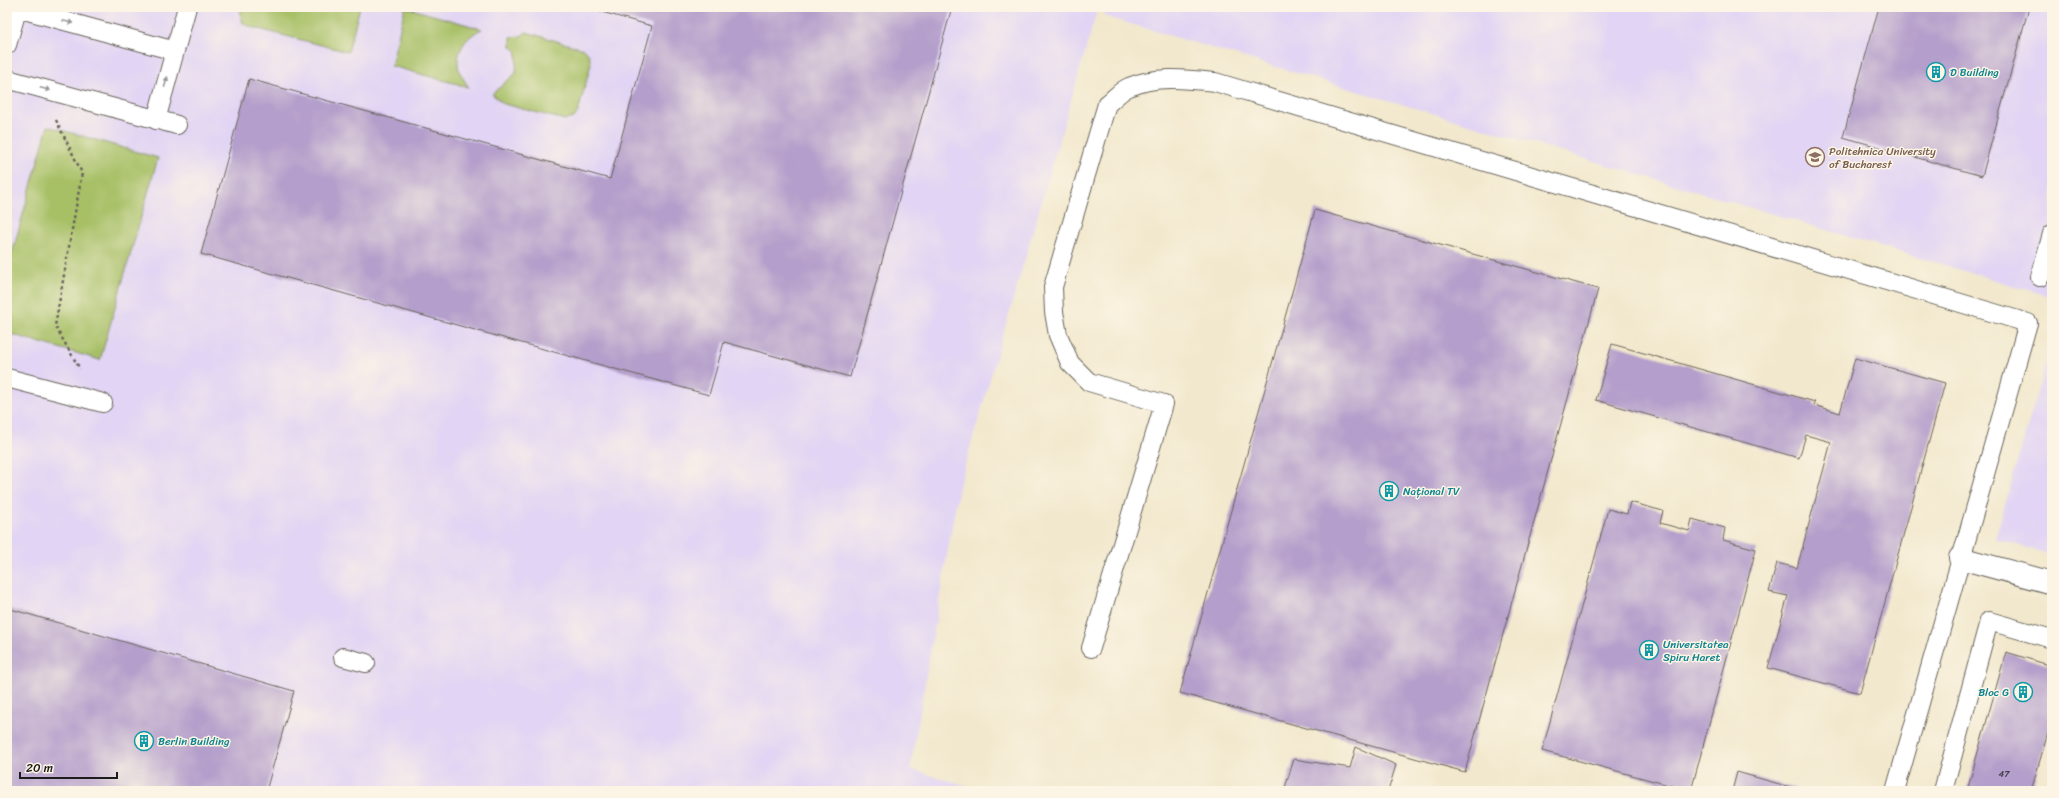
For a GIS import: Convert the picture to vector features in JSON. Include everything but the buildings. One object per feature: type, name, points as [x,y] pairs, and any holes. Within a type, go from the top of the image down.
[{"type":"street","points":[[1960,558],[2052,583]]},
{"type":"lane","points":[[156,120],[187,7]]},
{"type":"lane","points":[[7,45],[17,8],[175,51]]},
{"type":"lane","points":[[7,79],[177,125]]},
{"type":"lane","points":[[1091,648],[1164,404],[1089,382],[1070,363],[1058,335],[1054,312],[1054,287],[1107,104],[1128,87],[1157,79],[1184,79],[1215,82],[2028,323],[1895,791]]},
{"type":"lane","points":[[2040,277],[2052,234]]},
{"type":"lane","points":[[7,378],[103,403]]},
{"type":"lane","points":[[1943,791],[1989,621],[2052,639]]},
{"type":"lane","points":[[343,657],[366,663]]},
{"type":"path","points":[[60,94],[55,119],[82,173],[54,326],[103,403]]},
{"type":"shaded area","points":[[7,7],[1098,7],[959,486],[910,769],[982,791],[7,791]]},
{"type":"shaded area","name":"Politehnica University of Bucharest","points":[[1107,7],[2052,7],[2052,297],[1104,16]]},
{"type":"shaded area","points":[[2052,341],[2052,555],[1995,539]]},
{"type":"green space","points":[[242,7],[360,7],[348,52],[251,27],[243,23],[240,13]]},
{"type":"green space","points":[[405,7],[482,29],[468,38],[462,47],[458,58],[460,73],[468,87],[391,66]]},
{"type":"green space","points":[[526,32],[584,49],[589,55],[591,64],[578,112],[574,118],[565,120],[504,104],[492,94],[516,73],[517,52],[511,46],[511,37],[521,36]]},
{"type":"green space","points":[[48,126],[158,158],[100,360],[7,333],[7,271]]},
{"type":"place","name":"D Building","points":[[1936,72]]},
{"type":"place","name":"Politehnica University of Bucharest","points":[[1815,157]]},
{"type":"place","name":"Național TV","points":[[1389,491]]},
{"type":"place","name":"Universitatea Spiru Haret","points":[[1649,650]]},
{"type":"place","name":"Bloc G","points":[[2023,692]]},
{"type":"place","name":"Berlin Building","points":[[144,741]]}]
